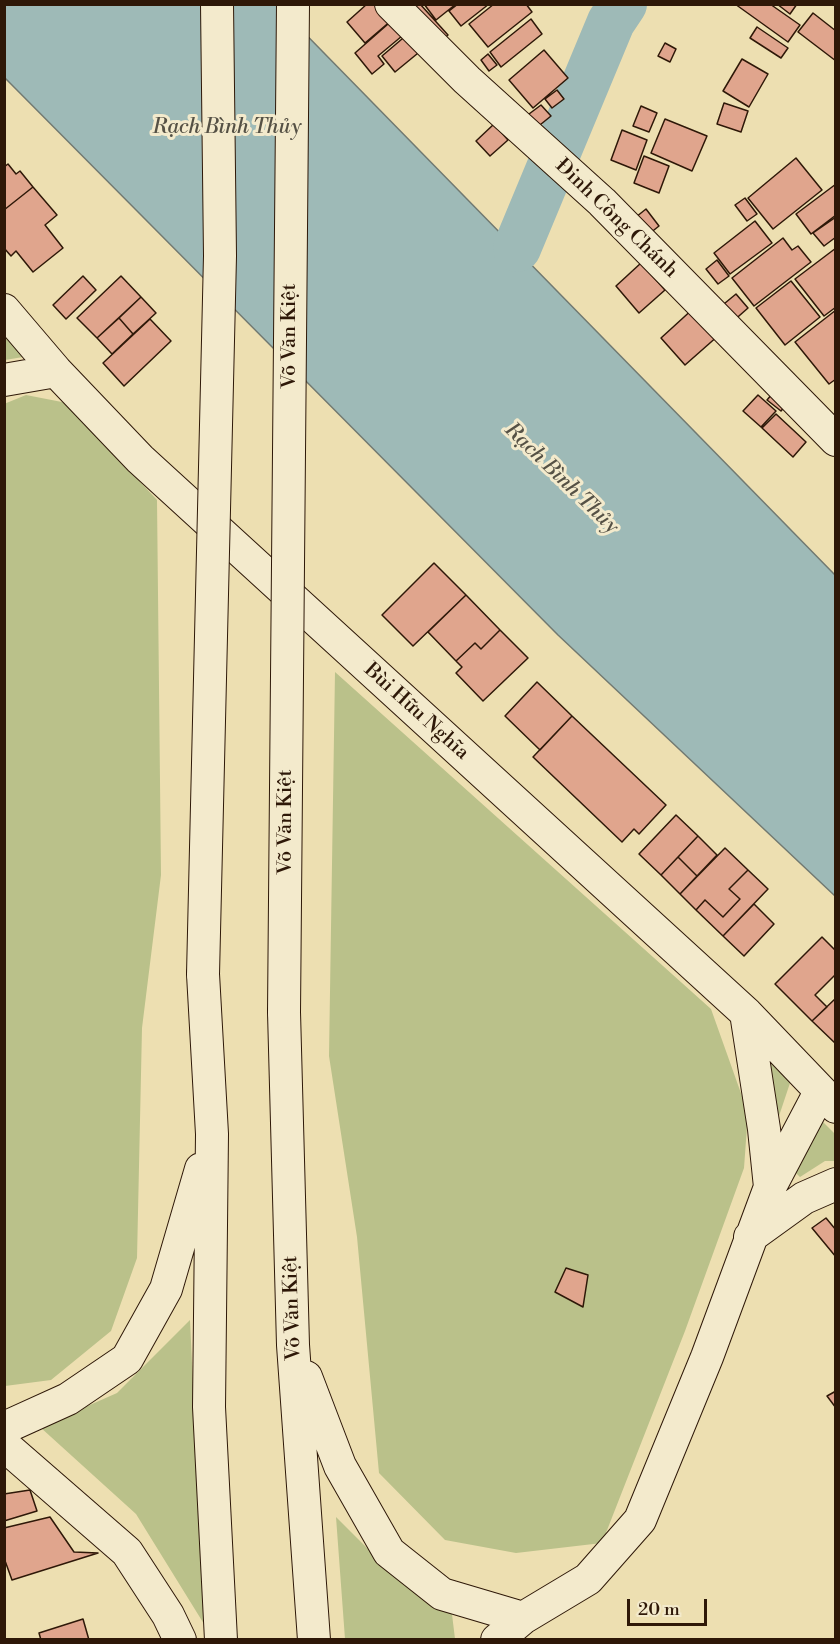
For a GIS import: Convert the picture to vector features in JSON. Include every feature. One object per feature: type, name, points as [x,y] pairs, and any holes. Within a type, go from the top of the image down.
[{"type":"main road","points":[[218,4],[220,268],[202,974],[212,1134],[209,1407],[221,1640]]},
{"type":"main road","name":"Võ Văn Kiệt","points":[[293,4],[284,1012],[293,1345],[314,1640]]},
{"type":"main road","name":"Đinh Công Chánh","points":[[391,4],[467,80],[602,202],[836,440]]},
{"type":"main road","name":"Bùi Hữu Nghĩa","points":[[4,310],[56,371],[140,459],[746,1013],[828,1099]]},
{"type":"main road","points":[[4,380],[56,371]]},
{"type":"main road","points":[[746,1013],[764,1129],[770,1187]]},
{"type":"main road","points":[[497,1640],[523,1618],[588,1579],[640,1520],[707,1357],[770,1187],[828,1099]]},
{"type":"main road","points":[[4,1428],[68,1399],[127,1359],[166,1289],[212,1134]]},
{"type":"main road","points":[[750,1237],[804,1198],[836,1184]]},
{"type":"main road","points":[[293,1345],[340,1466],[389,1552],[442,1594],[523,1618]]},
{"type":"main road","points":[[4,1445],[127,1552],[168,1615],[180,1640]]},
{"type":"green space","points":[[5,335],[23,357],[5,360]]},
{"type":"green space","points":[[26,395],[67,403],[157,500],[161,875],[142,1028],[137,1258],[111,1331],[51,1380],[5,1386],[4,404]]},
{"type":"green space","points":[[335,672],[711,1009],[748,1113],[744,1168],[685,1331],[602,1543],[516,1553],[445,1540],[379,1473],[357,1237],[329,1056]]},
{"type":"green space","points":[[761,1048],[791,1080],[779,1116]]},
{"type":"green space","points":[[819,1118],[835,1134],[835,1161],[825,1161],[800,1177],[795,1172]]},
{"type":"green space","points":[[190,1320],[204,1624],[136,1514],[40,1427],[117,1393]]},
{"type":"green space","points":[[336,1517],[404,1585],[451,1606],[455,1639],[345,1639]]},
{"type":"water","name":"Rạch Bình Thủy","points":[[4,5],[277,5],[835,575],[835,896],[558,635],[5,78]]},
{"type":"building","points":[[367,4],[380,4],[393,19],[365,43],[347,22]]},
{"type":"building","points":[[410,4],[420,4],[448,35],[438,44]]},
{"type":"building","points":[[424,4],[456,4],[436,20]]},
{"type":"building","points":[[458,4],[489,4],[461,26],[449,11]]},
{"type":"building","points":[[494,4],[526,4],[532,12],[488,47],[469,24]]},
{"type":"building","points":[[735,4],[770,4],[800,25],[788,42]]},
{"type":"building","points":[[777,4],[797,4],[790,14]]},
{"type":"building","points":[[813,13],[836,31],[836,61],[798,32]]},
{"type":"building","points":[[396,17],[408,31],[378,56],[384,64],[372,74],[355,53]]},
{"type":"building","points":[[531,19],[542,34],[501,67],[490,52]]},
{"type":"building","points":[[757,27],[788,48],[781,58],[750,38]]},
{"type":"building","points":[[409,33],[423,49],[395,72],[382,56]]},
{"type":"building","points":[[665,43],[676,49],[670,62],[658,56]]},
{"type":"building","points":[[544,50],[568,78],[533,108],[509,80]]},
{"type":"building","points":[[488,54],[497,65],[489,71],[481,60]]},
{"type":"building","points":[[742,59],[768,74],[749,107],[723,91]]},
{"type":"building","points":[[557,90],[564,99],[552,108],[545,99]]},
{"type":"building","points":[[724,103],[748,111],[741,132],[717,124]]},
{"type":"building","points":[[541,105],[551,116],[535,129],[525,117]]},
{"type":"building","points":[[641,106],[657,113],[649,132],[633,126]]},
{"type":"building","points":[[665,119],[707,136],[692,171],[651,153]]},
{"type":"building","points":[[494,124],[508,140],[490,156],[476,141]]},
{"type":"building","points":[[622,130],[647,140],[636,170],[611,160]]},
{"type":"building","points":[[644,156],[669,166],[659,193],[634,183]]},
{"type":"building","points":[[796,158],[822,190],[773,229],[748,198]]},
{"type":"building","points":[[8,164],[16,174],[20,171],[33,187],[4,210],[4,167]]},
{"type":"building","points":[[836,184],[836,215],[811,234],[796,214]]},
{"type":"building","points":[[33,187],[57,215],[45,225],[63,248],[33,272],[16,251],[11,256],[4,248],[4,210]]},
{"type":"building","points":[[745,198],[757,214],[747,221],[735,205]]},
{"type":"building","points":[[646,209],[659,226],[644,238],[631,221]]},
{"type":"building","points":[[836,217],[836,237],[824,246],[813,233]]},
{"type":"building","points":[[755,221],[772,243],[730,274],[714,253]]},
{"type":"building","points":[[783,238],[792,250],[798,246],[811,262],[754,306],[732,278]]},
{"type":"building","points":[[836,248],[836,307],[824,316],[795,279]]},
{"type":"building","points":[[717,260],[729,276],[718,284],[706,269]]},
{"type":"building","points":[[641,263],[665,290],[639,313],[616,286]]},
{"type":"building","points":[[83,276],[96,290],[66,319],[53,305]]},
{"type":"building","points":[[121,276],[141,297],[97,338],[77,318]]},
{"type":"building","points":[[791,281],[820,317],[785,345],[756,308]]},
{"type":"building","points":[[736,294],[748,308],[731,323],[719,308]]},
{"type":"building","points":[[141,297],[156,313],[133,334],[119,318]]},
{"type":"building","points":[[695,307],[719,335],[685,365],[661,338]]},
{"type":"building","points":[[836,310],[836,379],[829,384],[795,342]]},
{"type":"building","points":[[119,318],[133,334],[112,354],[97,338]]},
{"type":"building","points":[[150,319],[171,341],[124,386],[103,363]]},
{"type":"building","points":[[777,388],[791,399],[781,411],[767,400]]},
{"type":"building","points":[[758,395],[776,411],[761,427],[743,411]]},
{"type":"building","points":[[776,414],[806,442],[793,457],[762,428]]},
{"type":"building","points":[[434,563],[466,595],[413,646],[382,615]]},
{"type":"building","points":[[466,595],[500,630],[481,649],[475,643],[456,661],[428,632]]},
{"type":"building","points":[[500,630],[528,658],[483,701],[456,673],[462,667],[456,661],[475,643],[481,649]]},
{"type":"building","points":[[537,682],[572,716],[540,750],[505,716]]},
{"type":"building","points":[[572,716],[666,805],[639,834],[634,829],[622,842],[533,757]]},
{"type":"building","points":[[676,815],[698,836],[661,875],[639,854]]},
{"type":"building","points":[[698,836],[717,855],[697,876],[678,857]]},
{"type":"building","points":[[725,848],[748,870],[729,889],[740,899],[723,917],[705,900],[696,910],[680,894]]},
{"type":"building","points":[[678,857],[697,876],[680,894],[661,875]]},
{"type":"building","points":[[748,870],[768,889],[723,936],[696,910],[705,900],[723,917],[740,899],[729,889]]},
{"type":"building","points":[[754,904],[774,924],[744,956],[723,936]]},
{"type":"building","points":[[822,937],[836,951],[836,974],[815,995],[827,1007],[812,1021],[775,984]]},
{"type":"building","points":[[836,998],[836,1044],[812,1021]]},
{"type":"building","points":[[826,1218],[836,1230],[836,1257],[812,1228]]},
{"type":"building","points":[[566,1268],[588,1275],[583,1307],[555,1292]]},
{"type":"building","points":[[836,1391],[836,1408],[827,1396]]},
{"type":"building","points":[[30,1490],[37,1511],[4,1521],[4,1494]]},
{"type":"building","points":[[50,1517],[74,1552],[98,1553],[12,1580],[4,1558],[4,1528]]},
{"type":"building","points":[[83,1619],[89,1640],[41,1640],[39,1633]]},
{"type":"waterway","points":[[517,248],[611,22],[623,4]]}]
